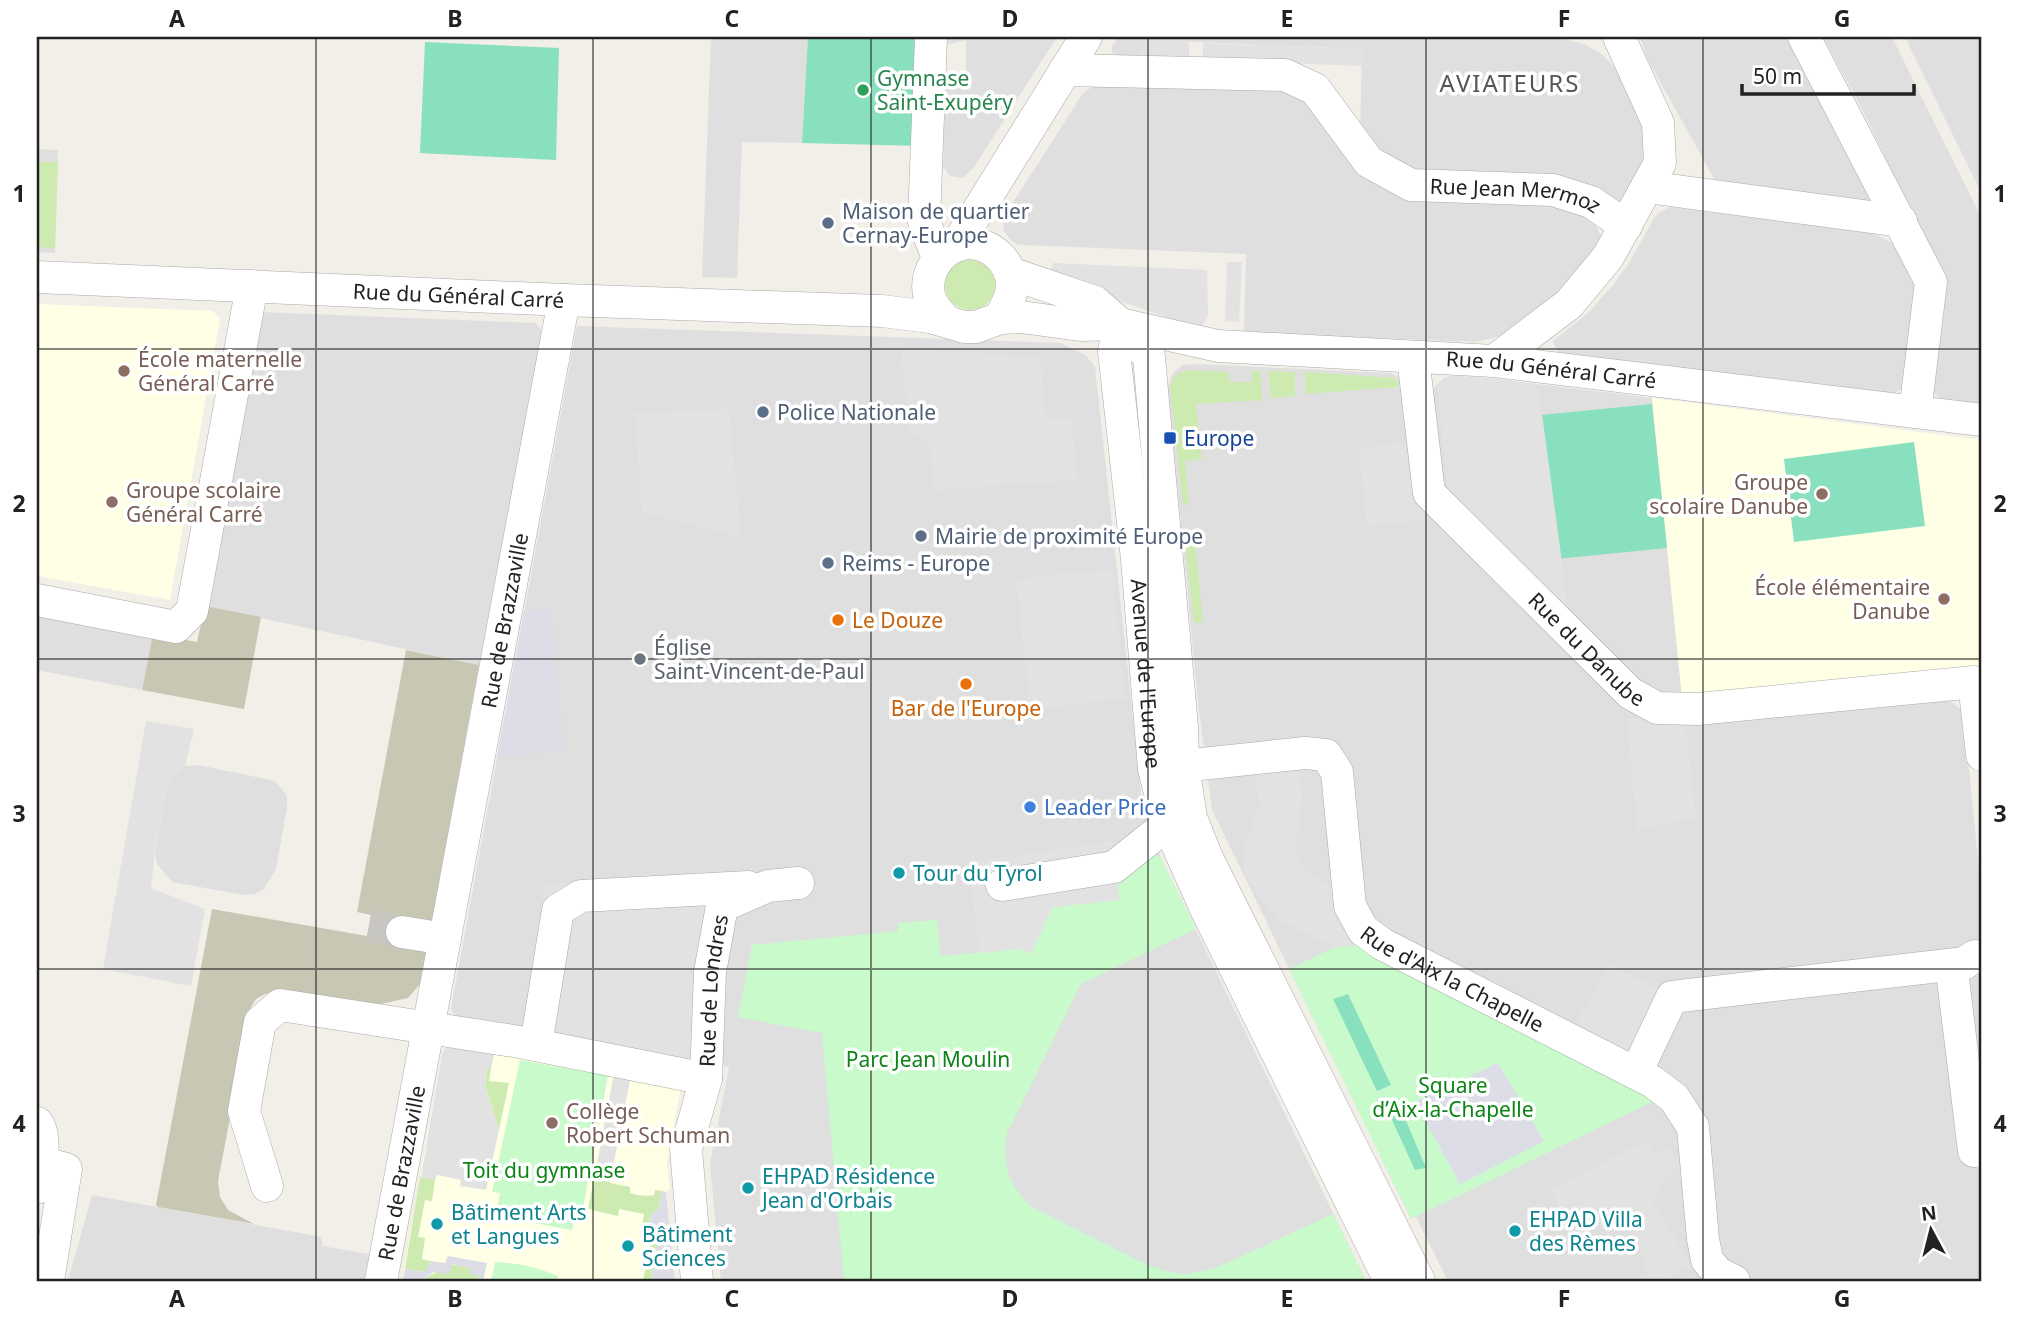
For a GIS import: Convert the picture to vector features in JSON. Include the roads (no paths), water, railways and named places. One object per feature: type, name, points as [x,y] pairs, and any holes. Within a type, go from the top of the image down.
[{"type":"street","points":[[931,37],[924,221],[934,248],[961,250],[999,255],[1010,273],[1011,292],[1000,318],[976,327],[964,327],[946,321],[930,299],[930,274],[961,250],[980,225],[982,207],[1086,37]]},
{"type":"street","points":[[1494,362],[1569,304],[1608,257],[1660,163],[1658,123],[1619,37]]},
{"type":"street","points":[[1804,37],[1931,282],[1915,412]]},
{"type":"street","name":"Rue Jean Mermoz","points":[[1065,70],[1285,75],[1315,89],[1368,162],[1411,185],[1553,190],[1591,202],[1626,226]]},
{"type":"street","points":[[1647,187],[1901,221]]},
{"type":"street","name":"Rue du Général Carré","points":[[1010,273],[1095,302],[1120,324]]},
{"type":"street","name":"Rue du Général Carré","points":[[37,277],[882,311],[946,321]]},
{"type":"street","points":[[37,600],[176,627],[192,611],[252,286]]},
{"type":"street","points":[[882,311],[928,286]]},
{"type":"street","name":"Rue de Brazzaville","points":[[380,1281],[564,300]]},
{"type":"street","name":"Rue du Général Carré","points":[[1000,318],[1021,317],[1080,325],[1120,324],[1218,346],[1494,362],[1982,420]]},
{"type":"street","name":"Avenue de l'Europe","points":[[1120,324],[1114,351],[1137,559],[1169,767],[1168,824],[1206,909],[1342,1156],[1419,1281]]},
{"type":"street","name":"Rue du Danube","points":[[1413,357],[1429,493],[1630,693],[1657,708],[1698,709],[1974,682],[1982,755]]},
{"type":"street","name":"Rue d'Aix la Chapelle","points":[[1169,767],[1305,753],[1326,755],[1337,772],[1350,906],[1363,930],[1382,944],[1653,1082],[1674,1098],[1693,1127],[1707,1260],[1718,1273],[1734,1281]]},
{"type":"street","name":"Avenue de l'Europe","points":[[1169,767],[1207,858],[1342,1156],[1390,1281]]},
{"type":"street","points":[[1002,885],[1114,867],[1168,824]]},
{"type":"street","name":"Rue de Londres","points":[[267,1186],[244,1111],[260,1022],[280,1005],[536,1045],[706,1079],[710,972],[722,906],[783,885],[581,896],[558,910],[536,1045]]},
{"type":"street","points":[[402,932],[445,939]]},
{"type":"street","points":[[1636,1073],[1672,997],[1965,960]]},
{"type":"street","points":[[1965,960],[1952,971],[1973,1151],[1982,1150]]},
{"type":"street","points":[[697,1281],[686,1149],[706,1079]]},
{"type":"street","points":[[37,1123],[41,1128],[40,1176],[66,1169],[48,1281]]},
{"type":"tunnel","points":[[369,926],[402,932]]},
{"type":"place","name":"Gymnase Saint-Exupéry","points":[[863,90]]},
{"type":"place","name":"Maison de quartier Cernay-Europe","points":[[828,223]]},
{"type":"place","name":"École maternelle Général Carré","points":[[124,371]]},
{"type":"place","name":"Police Nationale","points":[[763,412]]},
{"type":"place","name":"Europe","points":[[1170,438]]},
{"type":"place","name":"Groupe scolaire Danube","points":[[1822,494]]},
{"type":"place","name":"Groupe scolaire Général Carré","points":[[112,502]]},
{"type":"place","name":"Mairie de proximité Europe","points":[[921,536]]},
{"type":"place","name":"Reims - Europe","points":[[828,563]]},
{"type":"place","name":"École élémentaire Danube","points":[[1944,599]]},
{"type":"place","name":"Le Douze","points":[[838,620]]},
{"type":"place","name":"Église Saint-Vincent-de-Paul","points":[[640,659]]},
{"type":"place","name":"Bar de l'Europe","points":[[966,684]]},
{"type":"place","name":"Leader Price","points":[[1030,807]]},
{"type":"place","name":"Tour du Tyrol","points":[[899,873]]},
{"type":"place","name":"Collège Robert Schuman","points":[[552,1123]]},
{"type":"place","name":"EHPAD Résidence Jean d'Orbais","points":[[748,1188]]},
{"type":"place","name":"Bâtiment Arts et Langues","points":[[437,1224]]},
{"type":"place","name":"EHPAD Villa des Rèmes","points":[[1515,1231]]},
{"type":"place","name":"Bâtiment Sciences","points":[[628,1246]]},
{"type":"district","name":"AVIATEURS","points":[[1510,82]]},
{"type":"park label","name":"Parc Jean Moulin","points":[[928,1059]]},
{"type":"park label","name":"Square d’Aix-la-Chapelle","points":[[1453,1097]]},
{"type":"park label","name":"Toit du gymnase","points":[[544,1170]]}]
